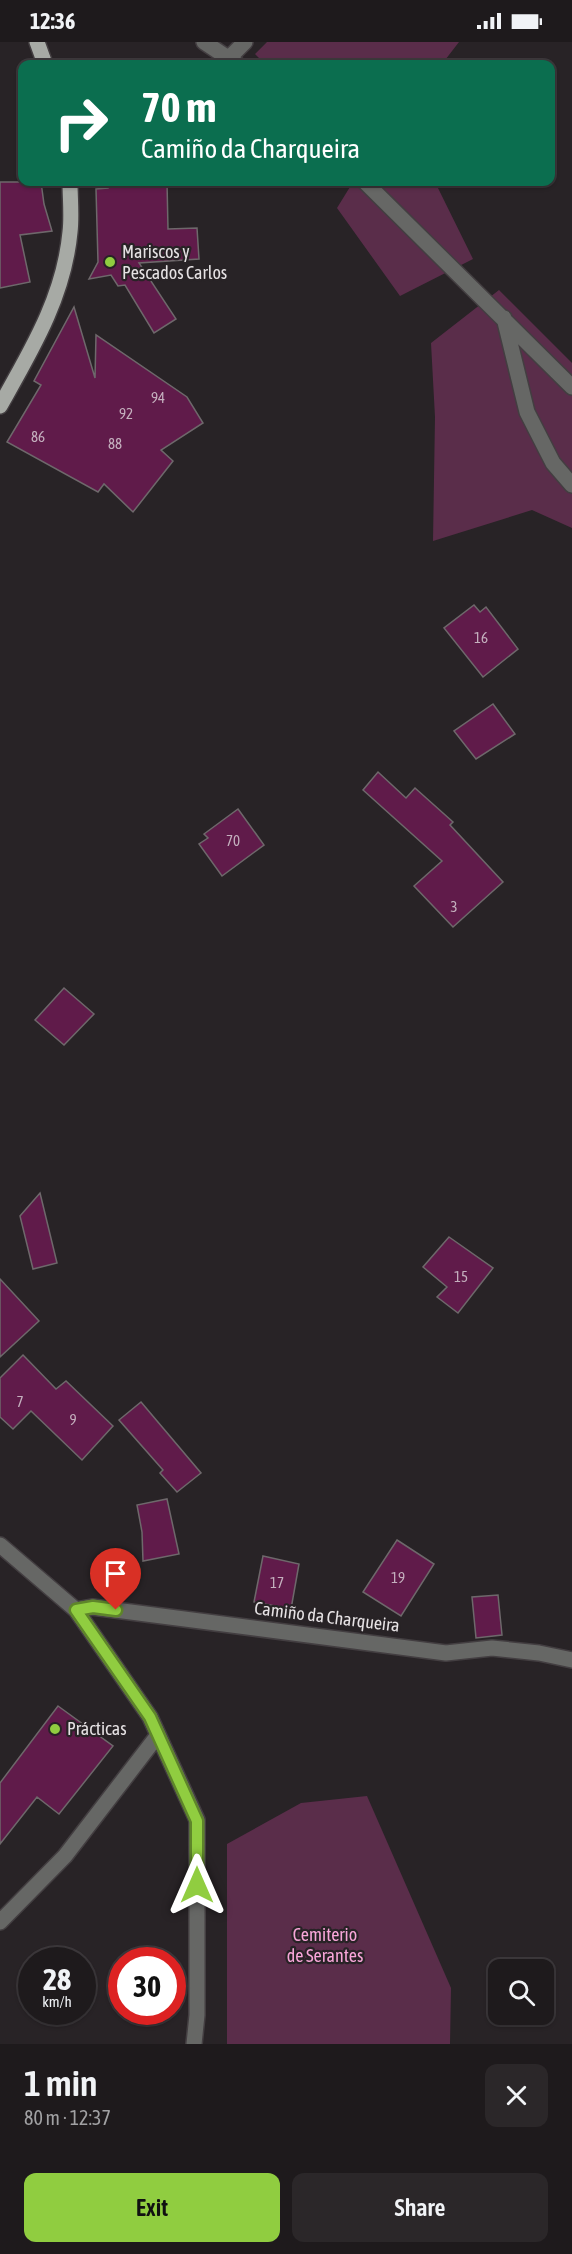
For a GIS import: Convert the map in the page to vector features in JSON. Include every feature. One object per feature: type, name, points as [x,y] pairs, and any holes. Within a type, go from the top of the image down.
[{"type":"main road","points":[[37,42],[44,60]]},
{"type":"main road","points":[[0,406],[47,321],[61,282],[70,232],[70,186]]},
{"type":"street","points":[[204,42],[230,60]]},
{"type":"street","points":[[234,60],[245,42]]},
{"type":"street","points":[[369,186],[572,387]]},
{"type":"street","points":[[504,318],[527,412],[553,463],[572,485]]},
{"type":"street","points":[[0,1545],[76,1610],[150,1717],[197,1821],[197,2015],[194,2044]]},
{"type":"street","name":"Camiño da Charqueira","points":[[76,1610],[93,1607],[446,1653],[492,1648],[539,1653],[572,1660]]},
{"type":"street","points":[[0,1923],[65,1856],[158,1735]]},
{"type":"green space","points":[[267,42],[459,42],[445,60],[261,60],[255,54]]},
{"type":"green space","points":[[351,186],[437,186],[473,259],[400,296],[337,208]]},
{"type":"green space","points":[[499,290],[572,363],[572,528],[532,510],[433,541],[435,417],[431,343]]},
{"type":"green space","name":"Cemiterio de Serantes","points":[[367,1796],[451,1988],[450,2044],[227,2044],[227,1844],[301,1803]]},
{"type":"building","points":[[0,182],[18,182],[18,186],[42,186],[52,231],[20,235],[30,282],[0,288]]},
{"type":"building","points":[[108,186],[167,186],[168,229],[197,228],[199,259],[139,263],[176,319],[154,333],[125,285],[118,286],[111,275],[89,279],[98,262],[96,189],[108,188]]},
{"type":"building","points":[[74,307],[95,378],[96,335],[187,397],[203,423],[161,450],[173,461],[133,512],[104,484],[98,492],[7,442],[41,385],[34,381]]},
{"type":"building","points":[[474,605],[480,612],[486,607],[518,649],[483,677],[444,628]]},
{"type":"building","points":[[493,704],[515,734],[476,759],[454,731]]},
{"type":"building","points":[[378,772],[406,798],[415,788],[453,822],[450,825],[503,882],[453,927],[414,886],[442,861],[363,790]]},
{"type":"building","points":[[238,809],[264,845],[222,876],[199,844],[208,838],[204,834]]},
{"type":"building","points":[[64,988],[94,1014],[64,1045],[35,1020]]},
{"type":"building","points":[[40,1193],[57,1263],[33,1269],[20,1216]]},
{"type":"building","points":[[449,1237],[493,1268],[458,1313],[437,1297],[447,1287],[423,1267]]},
{"type":"building","points":[[0,1279],[39,1321],[0,1357]]},
{"type":"building","points":[[23,1355],[56,1389],[66,1381],[113,1426],[82,1460],[31,1411],[13,1429],[0,1417],[0,1378]]},
{"type":"building","points":[[141,1402],[201,1473],[177,1492],[160,1473],[163,1470],[119,1420]]},
{"type":"building","points":[[167,1499],[179,1554],[143,1561],[142,1532],[137,1505]]},
{"type":"building","points":[[397,1540],[434,1564],[401,1616],[363,1592]]},
{"type":"building","points":[[263,1556],[299,1564],[291,1609],[254,1602]]},
{"type":"building","points":[[498,1595],[502,1635],[476,1638],[472,1597]]},
{"type":"building","points":[[58,1706],[113,1746],[59,1814],[37,1797],[0,1844],[0,1783]]},
{"type":"place","name":"Mariscos y Pescados Carlos","points":[[110,262]]},
{"type":"place","name":"Prácticas","points":[[55,1729]]},
{"type":"route","points":[[116,1610],[93,1607],[76,1610],[150,1717],[197,1821],[197,1885]]}]
